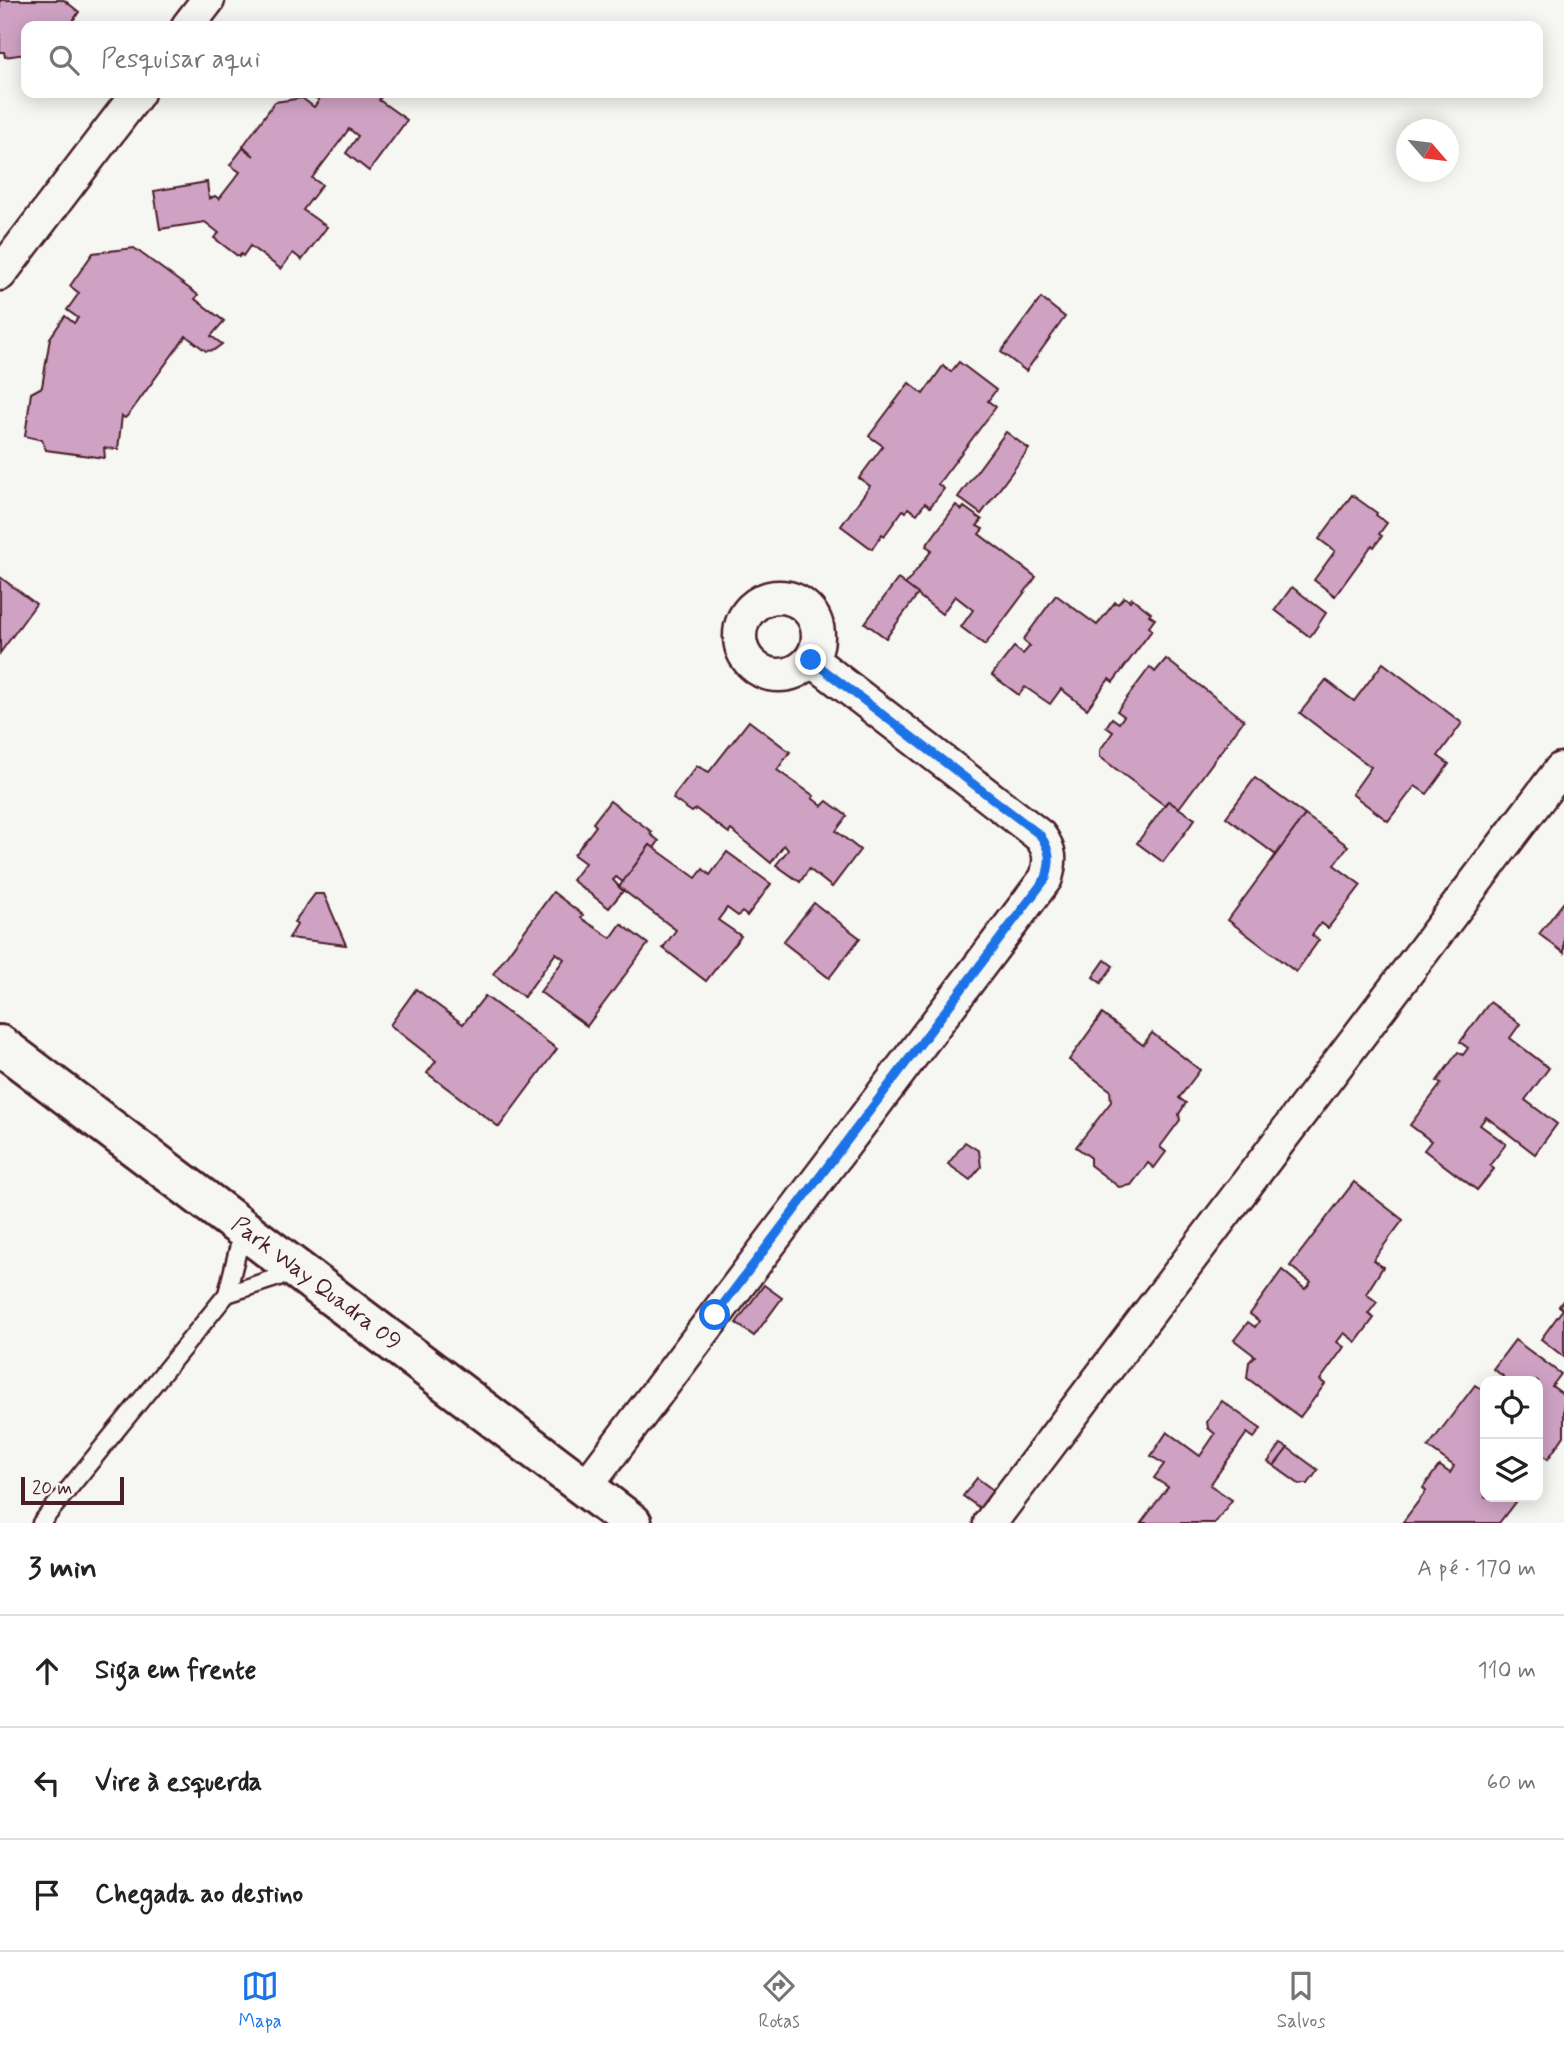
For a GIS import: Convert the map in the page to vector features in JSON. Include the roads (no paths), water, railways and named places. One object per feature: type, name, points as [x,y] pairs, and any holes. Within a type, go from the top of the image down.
[{"type":"street","points":[[192,21],[208,0]]},
{"type":"street","points":[[0,274],[134,98]]},
{"type":"street","points":[[585,1488],[1046,878],[1050,863],[1049,849],[1040,835],[811,660]]},
{"type":"street","points":[[990,1523],[1561,769]]},
{"type":"street","name":"Park Way Quadra 09","points":[[0,1045],[632,1523]]},
{"type":"lane","points":[[41,1523],[227,1294],[243,1228]]},
{"type":"lane","points":[[227,1294],[298,1270]]}]
